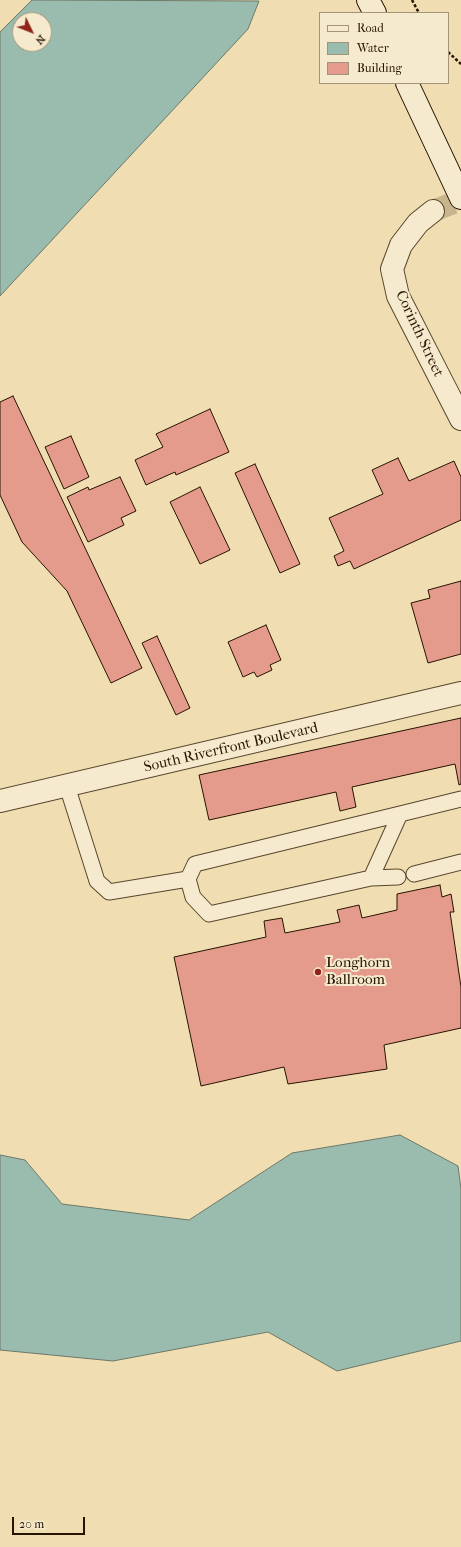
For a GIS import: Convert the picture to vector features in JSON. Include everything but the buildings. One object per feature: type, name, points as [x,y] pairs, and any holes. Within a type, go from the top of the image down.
[{"type":"street","points":[[368,0],[374,12]]},
{"type":"street","points":[[407,84],[461,198]]},
{"type":"street","name":"Corinth Street","points":[[433,211],[418,223],[401,245],[392,268],[398,296],[461,419]]},
{"type":"street","name":"South Riverfront Boulevard","points":[[0,801],[461,693]]},
{"type":"lane","points":[[67,786],[97,881],[109,892],[188,879]]},
{"type":"lane","points":[[398,877],[370,878],[209,914],[193,897],[188,879],[195,864],[461,799]]},
{"type":"lane","points":[[370,878],[400,814]]},
{"type":"lane","points":[[414,874],[461,862]]},
{"type":"path","points":[[412,0],[418,12]]},
{"type":"path","points":[[449,53],[461,64]]},
{"type":"water","points":[[32,0],[259,1],[248,29],[0,296],[0,32],[12,20],[12,52],[52,52],[52,12],[20,12]]},
{"type":"water","points":[[400,1135],[458,1166],[461,1189],[461,1341],[337,1371],[268,1332],[113,1361],[0,1350],[0,1155],[25,1160],[62,1204],[189,1220],[292,1153]]},
{"type":"tunnel","points":[[433,211],[461,200]]},
{"type":"place","name":"Longhorn Ballroom","points":[[318,972]]}]
